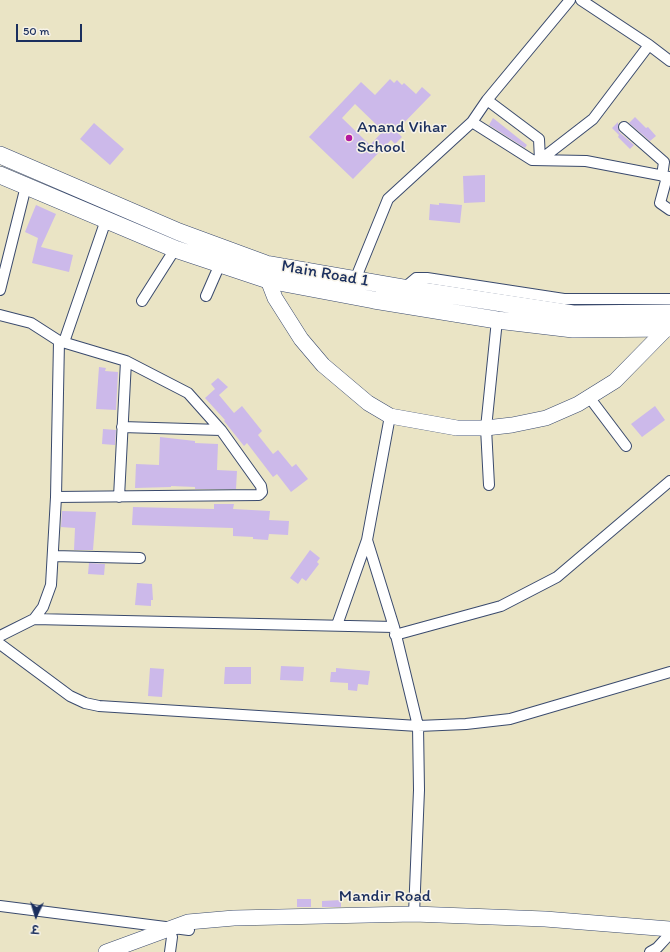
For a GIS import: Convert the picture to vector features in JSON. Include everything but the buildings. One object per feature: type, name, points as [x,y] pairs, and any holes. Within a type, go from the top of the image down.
[{"type":"main road","name":"Main Road 1","points":[[0,155],[178,232],[266,264],[404,288],[573,314],[669,323]]},
{"type":"main road","name":"Main Road 1","points":[[0,175],[174,248],[268,280],[374,300],[497,320],[573,329],[669,323]]},
{"type":"street","points":[[355,280],[388,199],[472,122],[487,100],[570,0]]},
{"type":"street","points":[[581,0],[649,45],[670,61]]},
{"type":"street","points":[[540,160],[593,119],[649,45]]},
{"type":"street","points":[[487,100],[539,139],[540,160]]},
{"type":"street","points":[[472,122],[532,160],[586,161],[666,177]]},
{"type":"street","points":[[624,127],[664,162],[666,177],[660,204],[670,210]]},
{"type":"street","points":[[0,290],[26,186]]},
{"type":"street","points":[[0,636],[34,619],[43,607],[51,585],[56,497],[61,342],[106,220]]},
{"type":"street","points":[[142,301],[174,248]]},
{"type":"street","points":[[206,296],[220,264]]},
{"type":"street","points":[[404,288],[416,278],[427,278],[564,299],[670,299]]},
{"type":"street","points":[[268,280],[275,298],[301,339],[324,365],[368,403],[390,416],[457,428],[486,428],[546,418],[589,397],[615,381],[669,323]]},
{"type":"street","points":[[0,315],[31,324],[61,342],[126,361],[188,393],[221,430],[261,486],[262,492],[258,495],[56,497]]},
{"type":"street","points":[[489,485],[486,428],[497,320]]},
{"type":"street","points":[[119,497],[126,361]]},
{"type":"street","points":[[589,397],[626,446]]},
{"type":"street","points":[[337,625],[366,540],[390,416]]},
{"type":"street","points":[[122,427],[221,430]]},
{"type":"street","points":[[34,619],[337,625],[394,631],[501,606],[557,577],[670,481]]},
{"type":"street","points":[[366,540],[394,631],[418,726],[419,790],[414,914]]},
{"type":"street","points":[[53,556],[140,558]]},
{"type":"street","points":[[0,644],[70,696],[99,706],[418,726],[466,724],[510,719],[670,672]]},
{"type":"street","points":[[0,906],[172,932],[170,952]]},
{"type":"street","name":"Mandir Road","points":[[133,952],[194,921],[234,918],[414,914],[545,919],[669,934]]},
{"type":"street","name":"Mandir Road","points":[[106,952],[172,932],[224,927],[331,925],[516,925],[669,934]]},
{"type":"street","points":[[650,952],[657,948],[669,934]]},
{"type":"place","name":"Anand Vihar School","points":[[349,138]]}]
